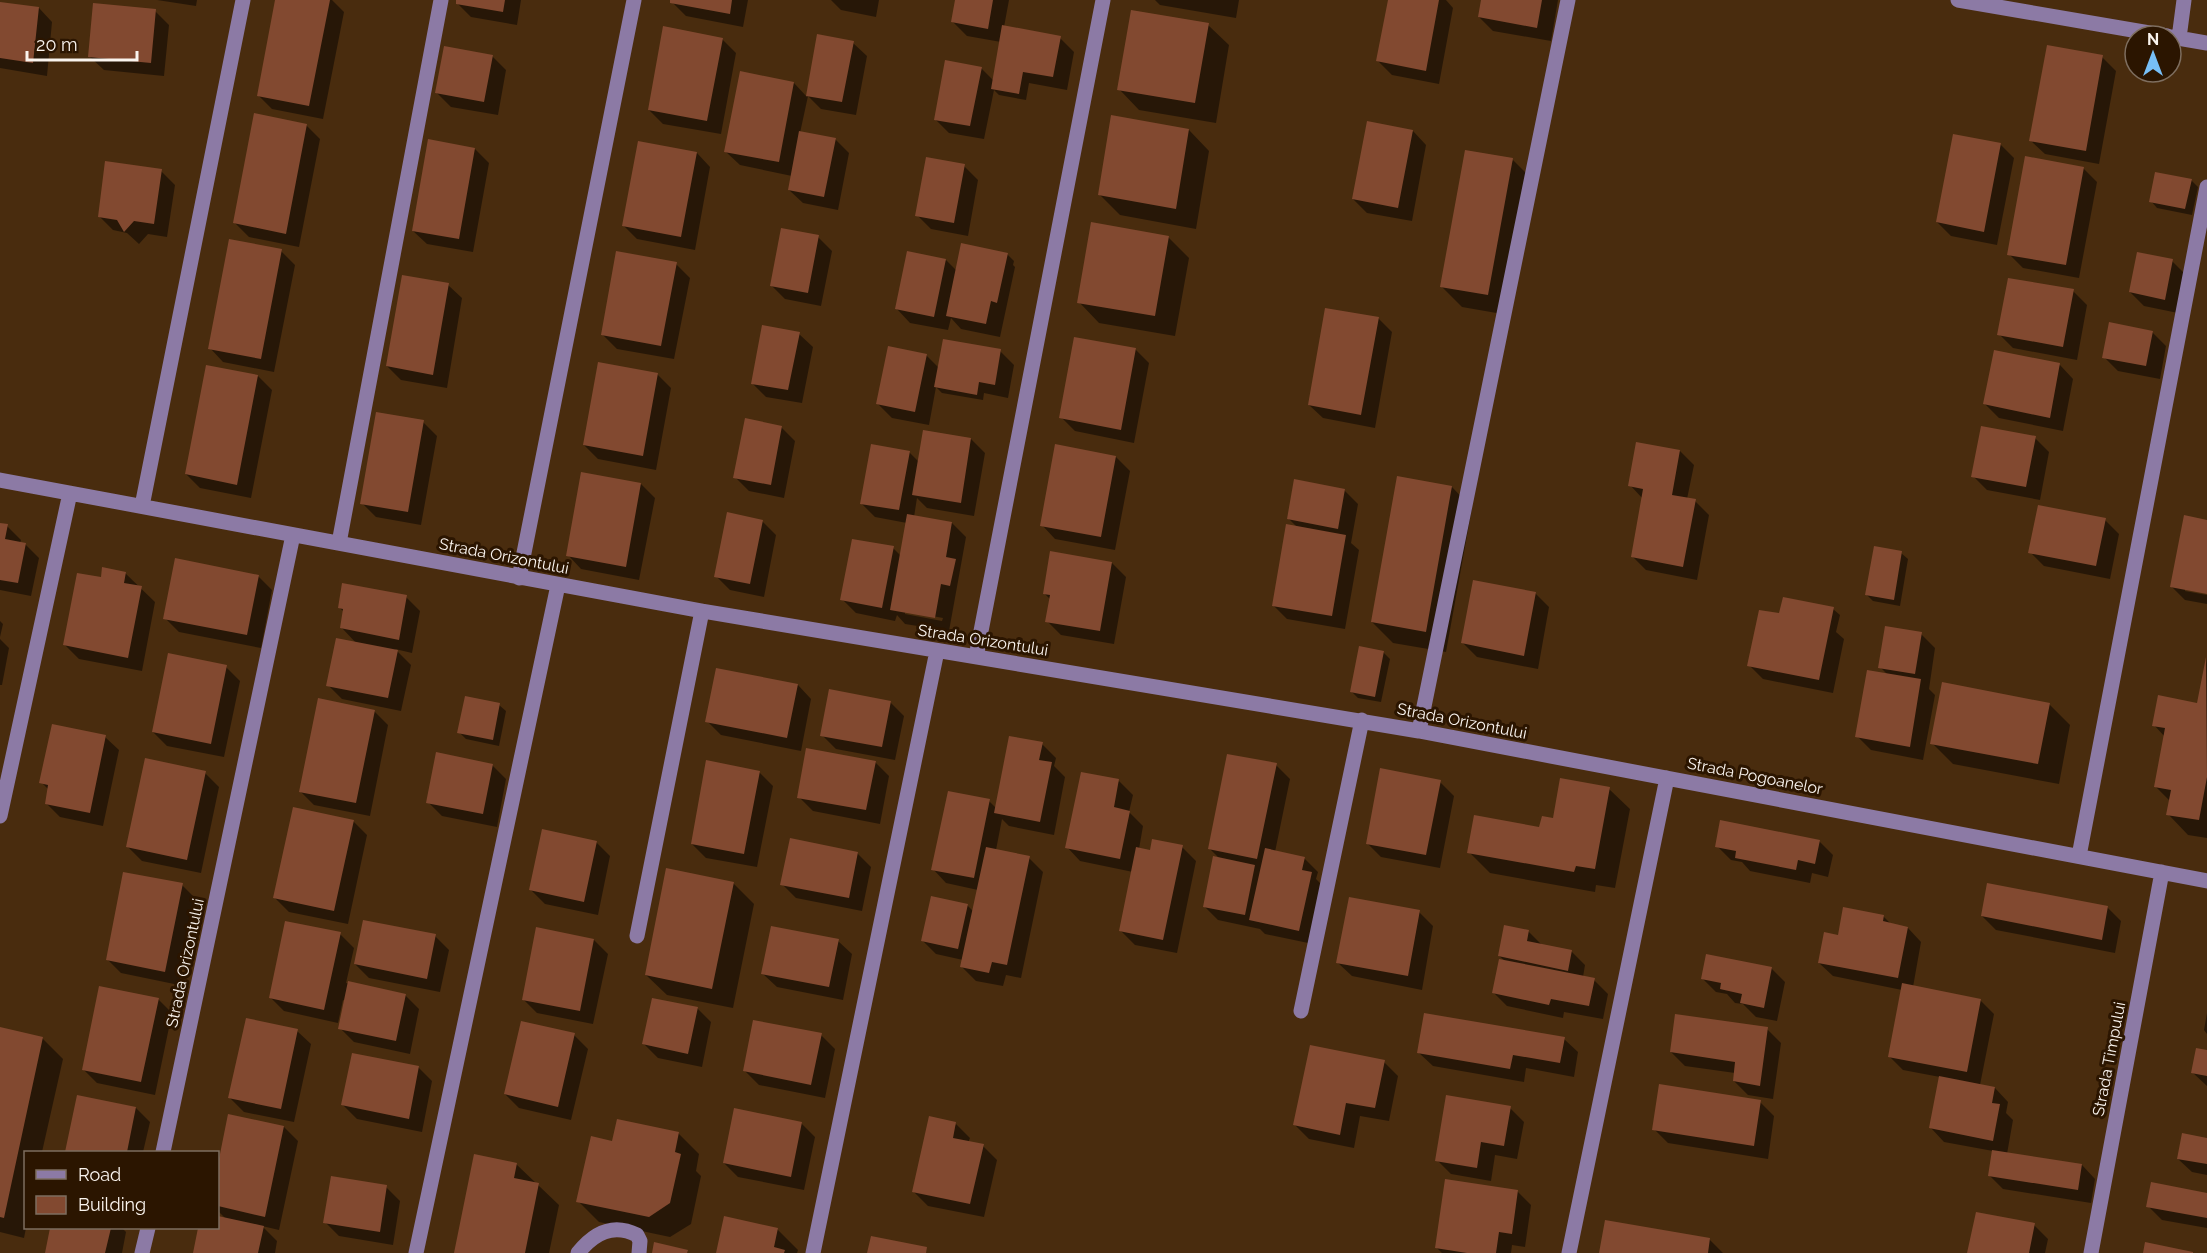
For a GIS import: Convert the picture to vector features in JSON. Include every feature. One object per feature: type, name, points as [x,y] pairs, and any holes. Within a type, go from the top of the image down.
[{"type":"street","points":[[142,506],[243,0]]},
{"type":"street","points":[[339,543],[441,0]]},
{"type":"street","points":[[519,578],[634,0]]},
{"type":"street","points":[[976,657],[1103,0]]},
{"type":"street","points":[[1419,731],[1568,0]]},
{"type":"street","points":[[1958,0],[2123,29]]},
{"type":"street","points":[[2176,24],[2184,0]]},
{"type":"street","points":[[2183,39],[2207,43]]},
{"type":"street","points":[[2079,856],[2207,187]]},
{"type":"street","name":"Strada Orizontului","points":[[0,480],[702,611],[1362,720],[1667,778]]},
{"type":"street","points":[[0,816],[70,493]]},
{"type":"street","name":"Strada Orizontului","points":[[163,1151],[293,535]]},
{"type":"street","points":[[416,1253],[558,585]]},
{"type":"street","points":[[637,936],[702,611]]},
{"type":"street","points":[[813,1253],[937,651]]},
{"type":"street","points":[[1301,1011],[1362,720]]},
{"type":"street","name":"Strada Pogoanelor","points":[[1569,1253],[1667,778],[2207,881]]},
{"type":"street","name":"Strada Timpului","points":[[2091,1253],[2162,872]]},
{"type":"street","points":[[142,1253],[148,1229]]},
{"type":"street","points":[[578,1253],[594,1236],[605,1230],[618,1229],[637,1235],[640,1241],[639,1253]]},
{"type":"building","points":[[275,0],[330,0],[309,106],[257,96]]},
{"type":"building","points":[[456,0],[505,0],[503,12],[456,4]]},
{"type":"building","points":[[670,0],[732,0],[730,14],[670,3]]},
{"type":"building","points":[[955,0],[993,0],[988,29],[951,22]]},
{"type":"building","points":[[1388,0],[1439,0],[1426,71],[1376,61]]},
{"type":"building","points":[[1481,0],[1542,0],[1537,28],[1478,17]]},
{"type":"building","points":[[0,2],[39,7],[33,63],[0,58]]},
{"type":"building","points":[[93,3],[156,9],[151,63],[88,57]]},
{"type":"building","points":[[1131,10],[1209,23],[1195,103],[1117,90]]},
{"type":"building","points":[[1002,25],[1061,36],[1053,77],[1023,72],[1019,94],[991,89]]},
{"type":"building","points":[[663,26],[723,38],[707,121],[648,110]]},
{"type":"building","points":[[817,34],[854,41],[842,102],[806,96]]},
{"type":"building","points":[[2047,45],[2103,55],[2086,151],[2029,141]]},
{"type":"building","points":[[444,46],[493,55],[484,102],[435,93]]},
{"type":"building","points":[[945,60],[982,67],[970,126],[934,120]]},
{"type":"building","points":[[740,71],[794,82],[779,162],[724,152]]},
{"type":"building","points":[[254,113],[307,124],[286,234],[233,223]]},
{"type":"building","points":[[1111,115],[1189,129],[1176,209],[1098,195]]},
{"type":"building","points":[[1367,121],[1413,130],[1398,208],[1352,199]]},
{"type":"building","points":[[799,131],[836,138],[824,197],[788,190]]},
{"type":"building","points":[[1953,134],[2001,143],[1984,232],[1936,222]]},
{"type":"building","points":[[428,139],[475,148],[459,239],[412,231]]},
{"type":"building","points":[[638,141],[697,152],[681,237],[622,226]]},
{"type":"building","points":[[1465,150],[1513,158],[1488,295],[1440,287]]},
{"type":"building","points":[[2025,156],[2084,167],[2066,265],[2007,255]]},
{"type":"building","points":[[926,157],[965,164],[954,223],[915,216]]},
{"type":"building","points":[[105,161],[162,169],[154,224],[134,221],[124,232],[117,220],[98,217]]},
{"type":"building","points":[[2155,172],[2192,179],[2185,209],[2149,202]]},
{"type":"building","points":[[1091,222],[1169,236],[1155,316],[1077,303]]},
{"type":"building","points":[[781,228],[819,235],[808,293],[770,286]]},
{"type":"building","points":[[229,239],[282,249],[261,359],[208,349]]},
{"type":"building","points":[[961,243],[1008,253],[997,303],[991,301],[986,324],[946,316]]},
{"type":"building","points":[[616,251],[677,262],[661,346],[601,335]]},
{"type":"building","points":[[907,251],[946,259],[934,317],[895,309]]},
{"type":"building","points":[[2137,252],[2173,259],[2165,300],[2129,292]]},
{"type":"building","points":[[402,275],[449,283],[433,375],[386,366]]},
{"type":"building","points":[[2008,278],[2074,289],[2063,347],[1997,335]]},
{"type":"building","points":[[1325,308],[1379,317],[1361,415],[1308,405]]},
{"type":"building","points":[[2109,322],[2153,331],[2146,366],[2102,358]]},
{"type":"building","points":[[762,325],[800,332],[788,390],[751,384]]},
{"type":"building","points":[[1074,337],[1136,348],[1121,430],[1059,418]]},
{"type":"building","points":[[943,339],[1001,349],[995,385],[979,382],[977,395],[934,387]]},
{"type":"building","points":[[888,346],[927,354],[915,412],[876,404]]},
{"type":"building","points":[[1994,350],[2060,363],[2050,418],[1983,404]]},
{"type":"building","points":[[598,362],[658,373],[643,456],[583,445]]},
{"type":"building","points":[[206,365],[258,375],[237,485],[185,474]]},
{"type":"building","points":[[376,412],[424,420],[408,512],[360,504]]},
{"type":"building","points":[[745,418],[782,426],[771,485],[733,478]]},
{"type":"building","points":[[1981,426],[2036,436],[2026,487],[1971,477]]},
{"type":"building","points":[[923,430],[971,438],[961,503],[912,495]]},
{"type":"building","points":[[1636,442],[1680,450],[1672,495],[1696,499],[1683,567],[1631,557],[1643,489],[1628,486]]},
{"type":"building","points":[[871,444],[910,451],[899,510],[860,504]]},
{"type":"building","points":[[1055,444],[1116,456],[1101,537],[1040,526]]},
{"type":"building","points":[[581,472],[641,483],[626,567],[566,556]]},
{"type":"building","points":[[1397,476],[1452,486],[1426,632],[1371,622]]},
{"type":"building","points":[[1294,479],[1345,489],[1338,529],[1287,519]]},
{"type":"building","points":[[2038,505],[2106,518],[2096,566],[2028,553]]},
{"type":"building","points":[[727,512],[763,520],[750,584],[714,577]]},
{"type":"building","points":[[907,514],[952,522],[946,557],[956,559],[950,586],[941,584],[935,618],[890,610]]},
{"type":"building","points":[[2184,515],[2207,520],[2207,594],[2170,587]]},
{"type":"building","points":[[0,523],[8,524],[5,539],[26,543],[18,583],[0,580]]},
{"type":"building","points":[[1286,524],[1346,535],[1332,616],[1272,606]]},
{"type":"building","points":[[852,539],[894,546],[882,608],[840,600]]},
{"type":"building","points":[[1874,546],[1902,551],[1894,600],[1865,595]]},
{"type":"building","points":[[1050,551],[1112,562],[1100,631],[1045,622],[1050,595],[1043,594]]},
{"type":"building","points":[[175,558],[259,575],[247,635],[163,619]]},
{"type":"building","points":[[102,567],[126,572],[124,583],[142,586],[128,658],[63,645],[77,573],[101,577]]},
{"type":"building","points":[[1473,580],[1536,592],[1524,656],[1461,643]]},
{"type":"building","points":[[342,583],[407,595],[399,640],[340,628],[343,609],[338,608]]},
{"type":"building","points":[[1783,597],[1834,607],[1819,680],[1747,666],[1759,610],[1779,613]]},
{"type":"building","points":[[1885,626],[1922,632],[1915,674],[1878,668]]},
{"type":"building","points":[[336,638],[398,650],[388,698],[326,686]]},
{"type":"building","points":[[1359,646],[1384,651],[1375,697],[1350,692]]},
{"type":"building","points":[[168,653],[227,665],[211,744],[152,732]]},
{"type":"building","points":[[2206,657],[2207,777],[2199,820],[2166,815],[2171,790],[2154,787],[2165,728],[2152,726],[2158,695],[2197,703]]},
{"type":"building","points":[[716,668],[798,684],[787,738],[705,722]]},
{"type":"building","points":[[1867,670],[1921,679],[1910,747],[1855,737]]},
{"type":"building","points":[[1942,682],[2050,703],[2038,764],[1930,744]]},
{"type":"building","points":[[829,689],[891,701],[882,747],[820,736]]},
{"type":"building","points":[[465,696],[500,703],[493,740],[457,733]]},
{"type":"building","points":[[318,698],[375,710],[356,803],[299,792]]},
{"type":"building","points":[[52,724],[106,735],[90,813],[45,804],[48,785],[39,783]]},
{"type":"building","points":[[1009,736],[1043,742],[1039,760],[1052,762],[1040,822],[994,813]]},
{"type":"building","points":[[806,748],[876,761],[866,810],[797,798]]},
{"type":"building","points":[[436,752],[493,764],[483,814],[426,803]]},
{"type":"building","points":[[1227,754],[1277,763],[1257,859],[1208,849]]},
{"type":"building","points":[[145,758],[206,771],[187,860],[126,847]]},
{"type":"building","points":[[706,760],[760,771],[744,854],[691,844]]},
{"type":"building","points":[[1380,768],[1441,780],[1426,855],[1366,844]]},
{"type":"building","points":[[1081,772],[1119,779],[1114,807],[1130,811],[1120,859],[1065,848]]},
{"type":"building","points":[[1560,778],[1610,787],[1595,869],[1576,866],[1574,872],[1467,853],[1474,815],[1539,827],[1542,816],[1553,818]]},
{"type":"building","points":[[948,791],[990,799],[974,878],[931,870]]},
{"type":"building","points":[[293,807],[354,820],[334,911],[273,898]]},
{"type":"building","points":[[1720,820],[1820,840],[1815,864],[1798,860],[1796,870],[1735,858],[1736,851],[1715,847]]},
{"type":"building","points":[[542,829],[597,841],[584,902],[529,890]]},
{"type":"building","points":[[790,838],[858,852],[849,898],[780,885]]},
{"type":"building","points":[[1152,839],[1183,845],[1163,940],[1119,931],[1136,847],[1150,850]]},
{"type":"building","points":[[986,847],[1030,856],[1007,965],[992,962],[989,973],[960,967]]},
{"type":"building","points":[[1265,848],[1305,857],[1302,870],[1312,872],[1299,931],[1249,920]]},
{"type":"building","points":[[1213,856],[1255,865],[1245,915],[1203,907]]},
{"type":"building","points":[[666,868],[734,882],[712,989],[645,975]]},
{"type":"building","points":[[123,872],[183,883],[165,972],[106,960]]},
{"type":"building","points":[[1987,883],[2108,906],[2102,940],[1981,916]]},
{"type":"building","points":[[931,896],[968,904],[958,949],[921,941]]},
{"type":"building","points":[[1349,897],[1420,910],[1408,976],[1336,963]]},
{"type":"building","points":[[1843,907],[1884,915],[1883,921],[1908,927],[1898,978],[1818,963],[1824,932],[1838,935]]},
{"type":"building","points":[[363,920],[436,934],[427,979],[354,964]]},
{"type":"building","points":[[285,921],[341,932],[324,1010],[269,998]]},
{"type":"building","points":[[1504,925],[1529,930],[1527,941],[1572,950],[1568,971],[1498,956]]},
{"type":"building","points":[[771,926],[839,939],[829,987],[761,974]]},
{"type":"building","points":[[536,927],[594,939],[580,1011],[522,1000]]},
{"type":"building","points":[[1706,954],[1772,967],[1764,1008],[1740,1003],[1742,994],[1720,989],[1721,983],[1701,979]]},
{"type":"building","points":[[1499,959],[1595,978],[1589,1006],[1551,999],[1549,1005],[1492,993]]},
{"type":"building","points":[[348,981],[406,994],[396,1041],[338,1029]]},
{"type":"building","points":[[1902,983],[1981,999],[1967,1072],[1888,1057]]},
{"type":"building","points":[[99,986],[159,998],[141,1082],[82,1070]]},
{"type":"building","points":[[652,998],[698,1007],[688,1054],[642,1044]]},
{"type":"building","points":[[1424,1013],[1565,1037],[1560,1063],[1513,1055],[1510,1069],[1417,1053]]},
{"type":"building","points":[[1675,1014],[1768,1027],[1760,1086],[1733,1081],[1735,1062],[1670,1052]]},
{"type":"building","points":[[246,1018],[298,1029],[281,1109],[228,1098]]},
{"type":"building","points":[[753,1020],[822,1033],[811,1085],[743,1071]]},
{"type":"building","points":[[521,1021],[575,1033],[558,1107],[504,1094]]},
{"type":"building","points":[[0,1027],[43,1037],[4,1218],[0,1217]]},
{"type":"building","points":[[1310,1045],[1385,1060],[1375,1108],[1346,1103],[1340,1135],[1293,1125]]},
{"type":"building","points":[[2196,1048],[2207,1050],[2207,1076],[2191,1073]]},
{"type":"building","points":[[352,1053],[419,1066],[409,1119],[341,1105]]},
{"type":"building","points":[[1939,1076],[1995,1087],[1992,1103],[2000,1104],[1993,1141],[1929,1128]]},
{"type":"building","points":[[1659,1084],[1761,1100],[1754,1146],[1652,1130]]},
{"type":"building","points":[[77,1095],[136,1107],[127,1151],[65,1151]]},
{"type":"building","points":[[1446,1095],[1511,1106],[1504,1146],[1481,1142],[1477,1168],[1435,1161]]},
{"type":"building","points":[[734,1108],[802,1122],[791,1177],[723,1163]]},
{"type":"building","points":[[228,1114],[284,1126],[265,1217],[219,1206],[219,1159]]},
{"type":"building","points":[[929,1116],[956,1122],[953,1138],[984,1144],[970,1204],[912,1192]]},
{"type":"building","points":[[617,1119],[679,1132],[675,1152],[681,1154],[670,1203],[649,1217],[576,1202],[591,1136],[612,1141]]},
{"type":"building","points":[[2182,1133],[2207,1138],[2207,1164],[2177,1159]]},
{"type":"building","points":[[1992,1150],[2082,1164],[2078,1190],[1988,1176]]},
{"type":"building","points":[[474,1154],[517,1163],[514,1178],[539,1183],[525,1253],[454,1253]]},
{"type":"building","points":[[331,1176],[387,1185],[380,1232],[323,1223]]},
{"type":"building","points":[[1445,1179],[1518,1190],[1512,1234],[1499,1232],[1496,1253],[1467,1253],[1435,1248]]},
{"type":"building","points":[[2151,1182],[2207,1193],[2207,1218],[2146,1207]]},
{"type":"building","points":[[1976,1212],[2035,1223],[2029,1253],[1967,1253]]},
{"type":"building","points":[[219,1216],[264,1226],[258,1253],[193,1253],[198,1229],[219,1229]]},
{"type":"building","points":[[724,1216],[778,1228],[774,1247],[785,1250],[784,1253],[716,1253]]},
{"type":"building","points":[[1605,1220],[1710,1238],[1708,1253],[1599,1253]]},
{"type":"building","points":[[50,1229],[111,1229],[105,1253],[45,1253]]},
{"type":"building","points":[[871,1236],[927,1247],[926,1253],[867,1253]]},
{"type":"building","points":[[654,1242],[688,1250],[687,1253],[652,1253]]},
{"type":"building","points":[[2145,1242],[2193,1252],[2193,1253],[2143,1253]]}]
